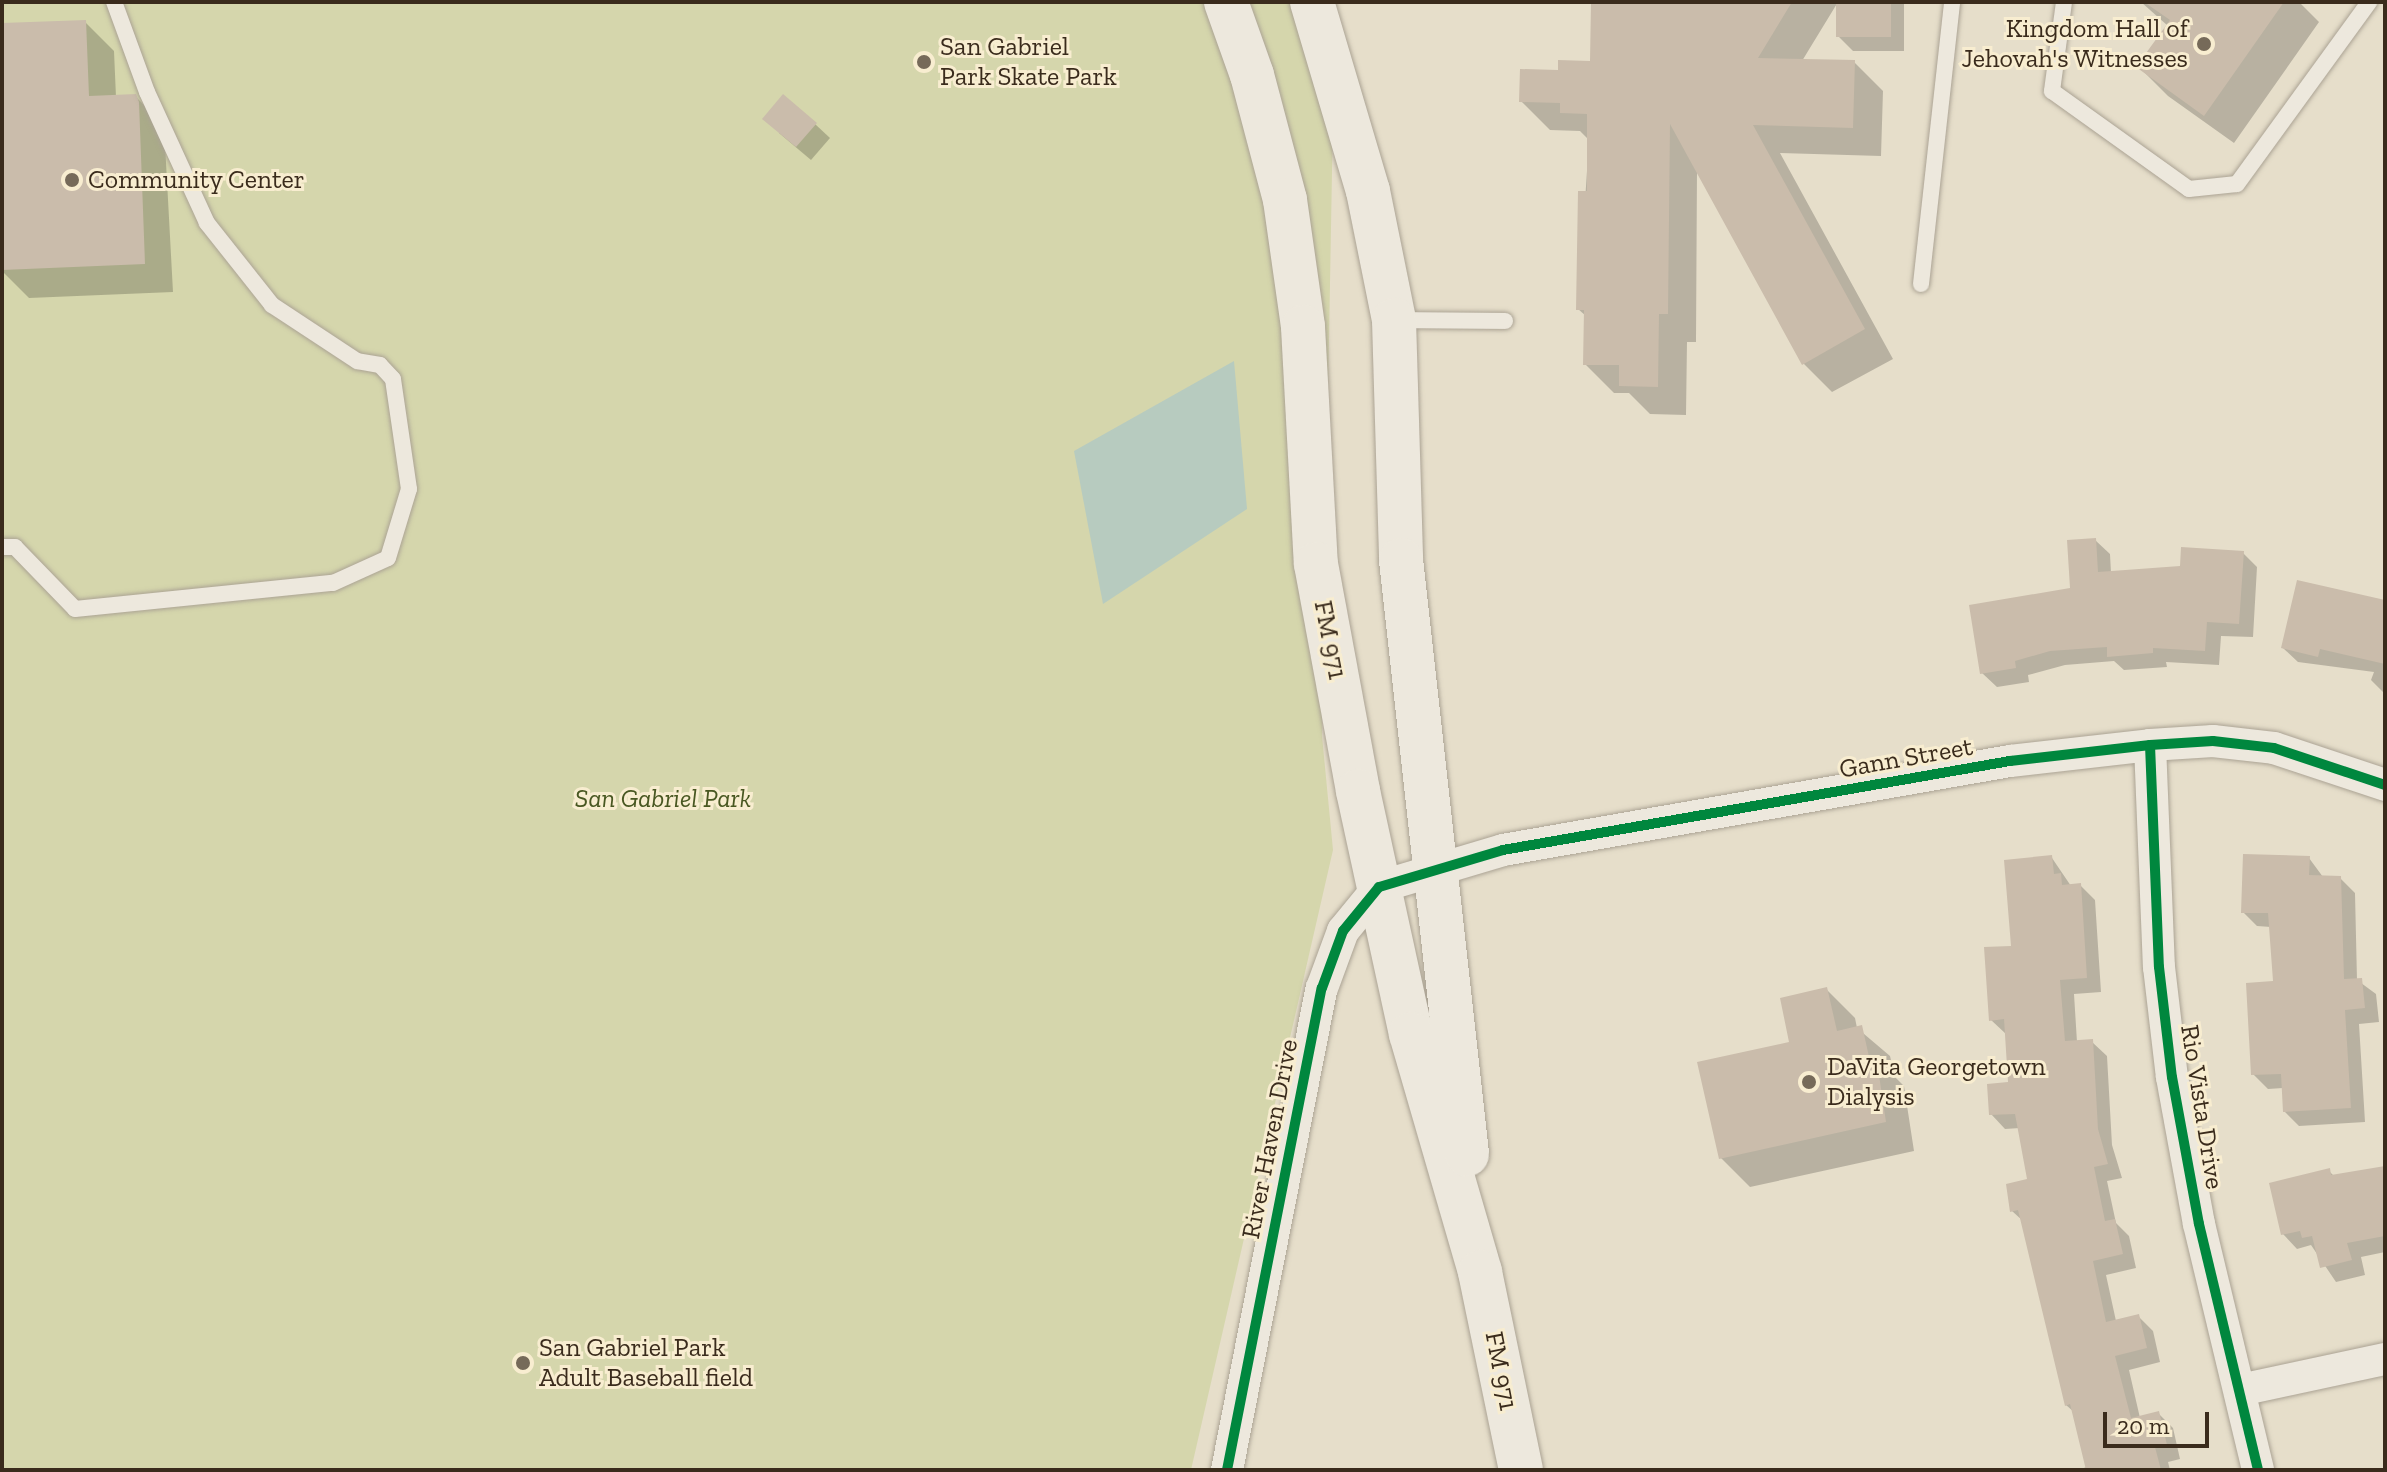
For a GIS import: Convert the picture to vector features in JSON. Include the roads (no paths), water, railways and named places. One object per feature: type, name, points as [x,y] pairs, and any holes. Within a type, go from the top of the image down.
[{"type":"main road","name":"FM 971","points":[[1226,2],[1252,75],[1285,200],[1303,327],[1316,564],[1379,887],[1411,1034],[1480,1272],[1521,1470]]},
{"type":"main road","name":"FM 971","points":[[1312,2],[1368,191],[1394,320],[1401,560],[1480,1272]]},
{"type":"street","name":"Gann Street","points":[[1433,867],[2010,761],[2150,745],[2213,741],[2274,748],[2385,785]]},
{"type":"street","name":"Rio Vista Drive","points":[[2150,745],[2159,967],[2172,1077],[2199,1224],[2258,1470]]},
{"type":"street","points":[[1379,887],[1433,867]]},
{"type":"street","name":"River Haven Drive","points":[[1227,1470],[1322,988],[1343,931],[1379,887]]},
{"type":"street","points":[[2240,1390],[2385,1359]]},
{"type":"lane","points":[[2,547],[15,547],[75,609],[333,583],[388,558],[409,489],[393,379],[380,365],[357,361],[272,305],[207,223],[147,92],[114,2]]},
{"type":"lane","points":[[1921,284],[1952,2]]},
{"type":"lane","points":[[2064,2],[2052,91],[2189,189],[2237,184],[2369,2]]},
{"type":"lane","points":[[1394,320],[1505,321]]},
{"type":"place","name":"Kingdom Hall of Jehovah's Witnesses","points":[[2204,44]]},
{"type":"place","name":"San Gabriel Park Skate Park","points":[[924,62]]},
{"type":"place","name":"Community Center","points":[[72,180]]},
{"type":"place","name":"DaVita Georgetown Dialysis","points":[[1809,1082]]},
{"type":"place","name":"San Gabriel Park Adult Baseball field","points":[[523,1363]]},
{"type":"park label","name":"San Gabriel Park","points":[[663,799]]}]
